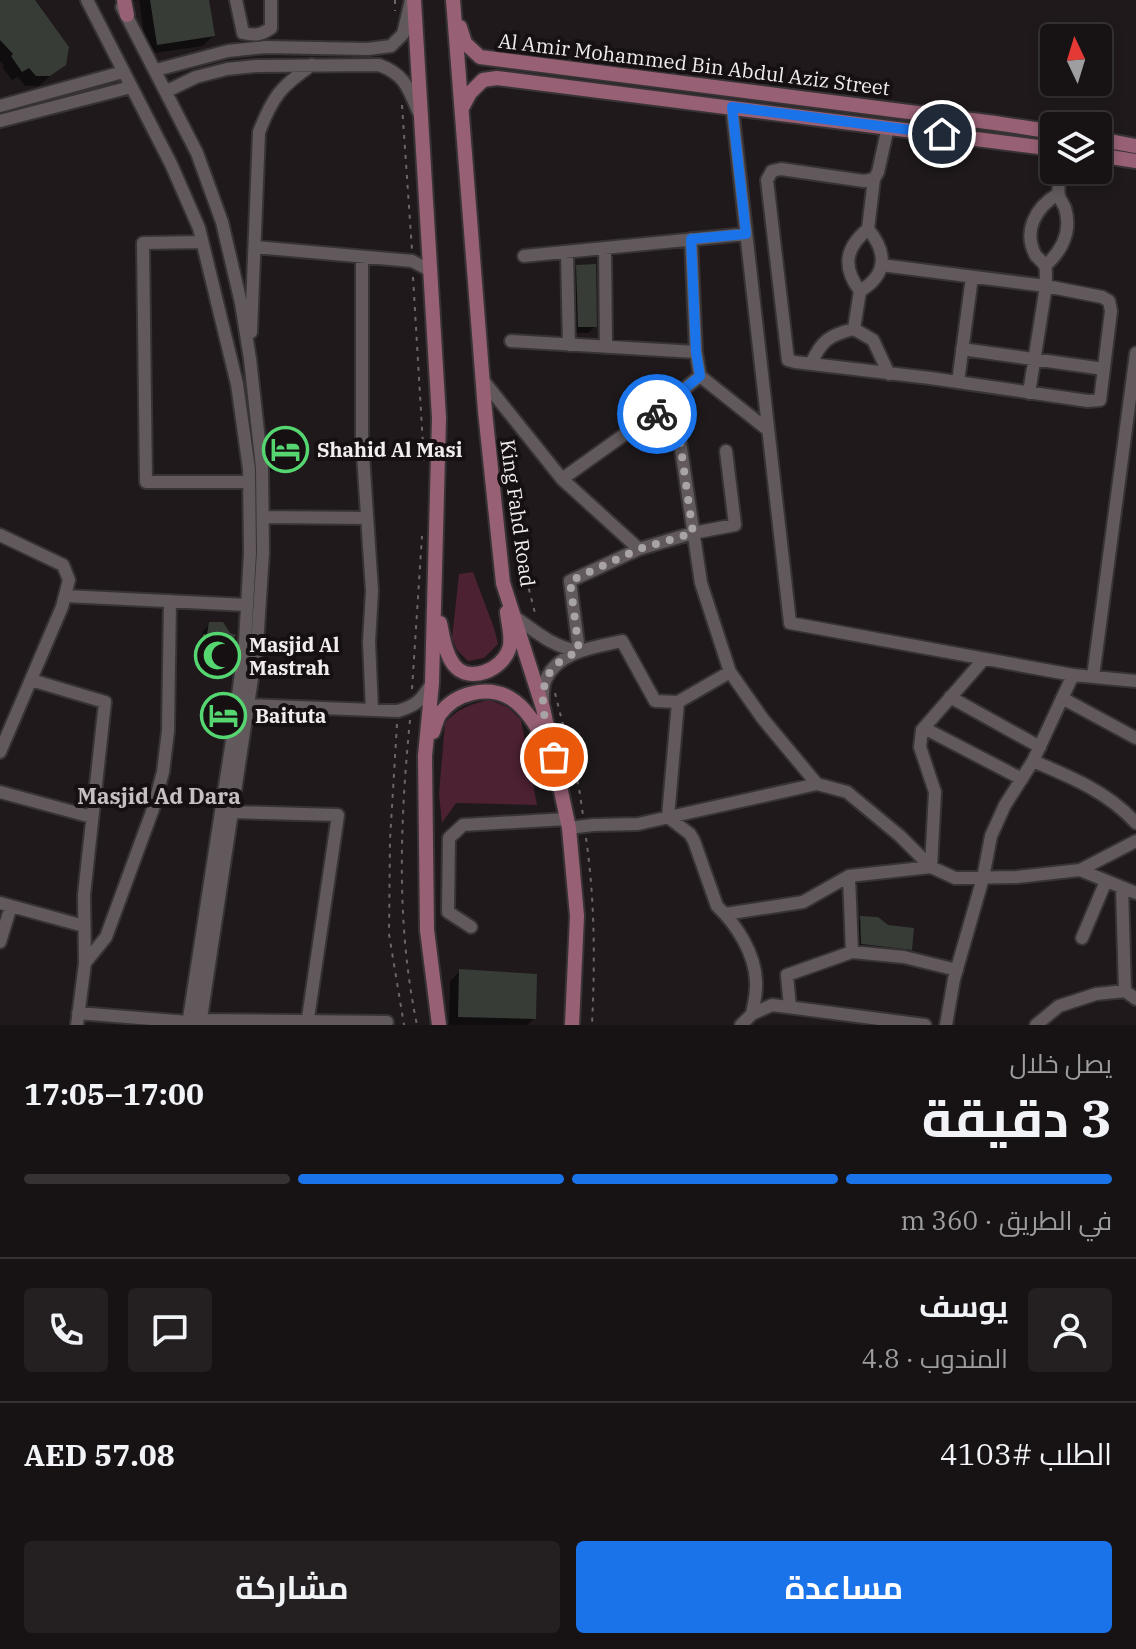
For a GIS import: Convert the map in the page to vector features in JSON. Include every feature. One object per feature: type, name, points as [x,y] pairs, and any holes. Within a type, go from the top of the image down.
[{"type":"main road","points":[[413,0],[439,418],[432,683],[425,756],[427,930],[439,1022]]},
{"type":"main road","name":"King Fahd Road","points":[[454,5],[482,379],[503,583],[543,708],[568,824],[577,916],[571,1022]]},
{"type":"main road","name":"Al Amir Mohammed Bin Abdul Aziz Street","points":[[454,5],[465,43],[480,57],[1040,130]]},
{"type":"main road","name":"Al Amir Mohammed Bin Abdul Aziz Street","points":[[462,108],[470,93],[483,80],[497,78],[1040,147]]},
{"type":"main road","points":[[1112,142],[1136,146]]},
{"type":"main road","points":[[1112,157],[1136,161]]},
{"type":"main road","points":[[435,595],[445,646],[454,666],[462,671],[481,674],[502,663],[511,647],[503,583]]},
{"type":"main road","points":[[425,756],[439,715],[458,697],[490,692],[510,698],[524,710],[554,757]]},
{"type":"street","points":[[75,0],[98,22]]},
{"type":"street","points":[[87,0],[171,164],[199,228],[237,384],[249,469],[250,553],[245,642],[194,1023]]},
{"type":"street","points":[[236,0],[243,33],[253,36],[271,28],[271,0]]},
{"type":"street","points":[[156,70],[228,51],[266,47],[368,49],[391,46],[403,34],[413,0]]},
{"type":"street","points":[[123,5],[197,153],[222,222],[241,303],[262,468],[263,552],[257,645],[232,812],[194,1023]]},
{"type":"street","points":[[250,359],[259,132],[277,93],[312,65]]},
{"type":"street","points":[[167,91],[196,77],[227,69],[379,65],[393,70],[407,85],[422,121]]},
{"type":"street","points":[[0,106],[123,72]]},
{"type":"street","points":[[0,121],[131,87]]},
{"type":"street","points":[[732,107],[790,623],[1073,675],[1136,681]]},
{"type":"street","points":[[854,329],[860,291],[851,279],[848,265],[850,251],[857,238],[868,229],[874,179],[888,127]]},
{"type":"street","points":[[874,179],[864,181],[781,169],[772,171],[767,180],[788,360],[1088,401],[1100,400],[1111,311],[1109,301],[1046,286],[881,265]]},
{"type":"street","points":[[1045,266],[1057,256],[1067,225],[1065,208],[1058,194],[1059,184]]},
{"type":"street","points":[[1029,393],[1046,286],[1045,266],[1036,255],[1031,241],[1031,226],[1045,201],[1058,194]]},
{"type":"street","points":[[860,291],[872,284],[880,271],[883,256],[879,241],[868,229]]},
{"type":"street","points":[[524,256],[746,234]]},
{"type":"street","points":[[691,239],[696,352],[700,376],[768,430]]},
{"type":"street","points":[[202,242],[143,243],[146,482],[249,482]]},
{"type":"street","points":[[255,247],[412,261],[431,271]]},
{"type":"street","points":[[605,248],[606,347]]},
{"type":"street","points":[[567,252],[569,345]]},
{"type":"street","points":[[362,257],[362,440],[372,591],[369,642],[372,710]]},
{"type":"street","points":[[958,382],[972,277]]},
{"type":"street","points":[[811,364],[819,346],[835,334],[854,329],[873,340],[889,374]]},
{"type":"street","points":[[511,341],[696,352]]},
{"type":"street","points":[[962,349],[1104,369]]},
{"type":"street","points":[[1093,677],[1136,353]]},
{"type":"street","points":[[562,479],[656,412],[700,376]]},
{"type":"street","points":[[482,379],[562,479],[639,549]]},
{"type":"street","points":[[656,412],[680,442],[701,583],[730,672],[763,719],[817,784]]},
{"type":"street","points":[[579,651],[570,581],[639,549],[693,533],[735,525],[726,451]]},
{"type":"street","points":[[263,517],[367,518]]},
{"type":"street","points":[[0,535],[63,565],[69,580],[62,607],[0,752]]},
{"type":"street","points":[[65,596],[247,605]]},
{"type":"street","points":[[85,963],[106,937],[153,809],[163,772],[168,731],[170,601]]},
{"type":"street","points":[[515,617],[563,649],[579,651]]},
{"type":"street","points":[[543,708],[544,682],[556,664],[579,651],[622,641],[655,701],[678,702],[730,672]]},
{"type":"street","points":[[931,867],[935,792],[920,747],[924,728],[984,659]]},
{"type":"street","points":[[946,1025],[991,836],[1005,805],[1033,761],[1073,675]]},
{"type":"street","points":[[31,680],[105,702],[84,895],[85,963],[78,1019],[194,1023],[387,1022]]},
{"type":"street","points":[[249,705],[398,711],[420,701],[432,683]]},
{"type":"street","points":[[950,697],[1040,747]]},
{"type":"street","points":[[1062,698],[1136,738]]},
{"type":"street","points":[[668,817],[678,702]]},
{"type":"street","points":[[924,728],[1022,779]]},
{"type":"street","points":[[1033,761],[1089,785],[1124,810],[1136,823]]},
{"type":"street","points":[[471,927],[448,912],[449,838],[463,825],[638,824],[817,784],[847,792],[900,836],[931,867],[955,878],[1017,877],[1080,870],[1136,841]]},
{"type":"street","points":[[0,792],[92,817]]},
{"type":"street","points":[[232,812],[338,815],[307,1023]]},
{"type":"street","points":[[668,817],[690,834],[717,906],[751,954],[757,982],[752,1014]]},
{"type":"street","points":[[725,914],[803,902],[849,876],[931,867]]},
{"type":"street","points":[[1080,870],[1136,893]]},
{"type":"street","points":[[849,876],[852,952]]},
{"type":"street","points":[[1082,938],[1106,881]]},
{"type":"street","points":[[1036,1025],[1059,1006],[1096,994],[1131,995],[1122,887]]},
{"type":"street","points":[[0,942],[6,904],[84,926]]},
{"type":"street","points":[[790,1007],[787,975],[852,952],[904,957],[957,970]]},
{"type":"street","points":[[741,1025],[752,1014],[772,1005],[925,1025]]},
{"type":"path","points":[[395,0],[396,13]]},
{"type":"path","points":[[400,78],[425,474]]},
{"type":"path","points":[[508,508],[541,636]]},
{"type":"path","points":[[417,1025],[411,998],[401,867],[403,796],[423,524]]},
{"type":"path","points":[[554,689],[579,788],[582,813]]},
{"type":"path","points":[[398,711],[390,840],[389,934],[404,1025]]},
{"type":"path","points":[[585,832],[595,923],[592,1025]]},
{"type":"shaded area","points":[[473,572],[498,644],[484,658],[468,661],[457,650],[452,638],[459,574]]},
{"type":"shaded area","points":[[490,700],[509,708],[521,720],[537,805],[456,803],[442,823],[439,794],[445,723],[465,707]]},
{"type":"building","points":[[0,0],[35,0],[69,47],[66,65],[50,76],[36,76],[29,68],[22,72],[11,56],[13,54],[0,40]]},
{"type":"building","points":[[150,0],[209,0],[215,36],[157,45]]},
{"type":"building","points":[[596,264],[597,327],[578,327],[576,265]]},
{"type":"building","name":"Shahid Al Masi","points":[[268,433],[304,433],[304,464],[271,464]]},
{"type":"building","name":"Masjid Al Mastrah","points":[[209,622],[223,622],[230,633],[236,635],[232,641],[231,667],[205,667],[205,643],[202,643]]},
{"type":"building","points":[[860,916],[878,917],[888,925],[914,928],[912,950],[861,944]]},
{"type":"building","points":[[459,969],[537,974],[536,1019],[458,1017]]},
{"type":"way so far","points":[[554,757],[543,708],[544,682],[556,664],[579,651],[570,581],[639,549],[693,533],[680,442],[657,414]]},
{"type":"place","name":"Shahid Al Masi","points":[[286,449]]},
{"type":"place","name":"Masjid Al Mastrah","points":[[218,655]]},
{"type":"place","name":"Baituta","points":[[224,715]]},
{"type":"district","name":"Masjid Ad Dara","points":[[159,795]]},
{"type":"route","points":[[657,414],[700,376],[696,352],[691,239],[746,234],[732,107],[942,134]]}]
